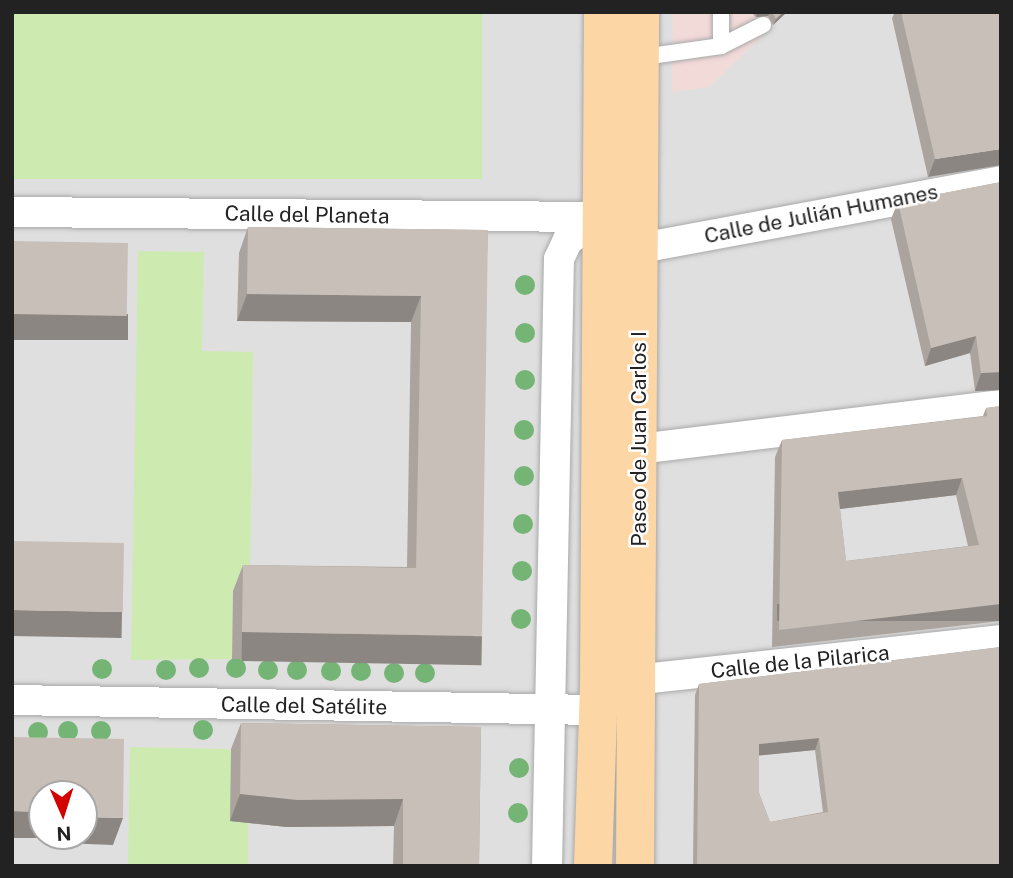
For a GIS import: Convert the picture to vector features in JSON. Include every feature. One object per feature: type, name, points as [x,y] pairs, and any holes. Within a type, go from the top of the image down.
[{"type":"main road","name":"Paseo de Juan Carlos I","points":[[593,866],[598,697],[603,12]]},
{"type":"main road","name":"Paseo de Juan Carlos I","points":[[635,866],[639,679],[638,449],[643,57],[640,12]]},
{"type":"street","name":"Calle de Julián Humanes","points":[[641,248],[1001,181]]},
{"type":"street","name":"Calle del Planeta","points":[[12,212],[601,217]]},
{"type":"street","points":[[547,866],[559,259],[568,240],[601,217]]},
{"type":"street","points":[[638,449],[1001,405]]},
{"type":"street","name":"Calle de la Pilarica","points":[[598,697],[639,679],[1001,640]]},
{"type":"street","name":"Calle del Satélite","points":[[12,700],[548,711],[598,697]]},
{"type":"lane","points":[[720,12],[721,46]]},
{"type":"lane","points":[[643,57],[721,46],[763,25]]},
{"type":"shaded area","points":[[12,12],[1001,12],[1001,866],[12,866]]},
{"type":"shaded area","points":[[673,12],[787,12],[709,87],[672,92]]},
{"type":"green space","points":[[12,12],[482,12],[482,179],[12,179]]},
{"type":"green space","points":[[138,251],[204,252],[202,351],[253,352],[250,592],[233,592],[232,659],[131,660]]},
{"type":"green space","points":[[130,747],[231,749],[248,821],[248,866],[128,866]]},
{"type":"building","points":[[772,12],[783,12],[776,19]]},
{"type":"building","points":[[901,12],[1001,12],[1001,149],[935,159]]},
{"type":"building","points":[[1001,182],[1001,372],[981,373],[976,336],[931,348],[898,202]]},
{"type":"building","points":[[248,227],[488,230],[482,636],[242,632],[243,565],[416,568],[421,296],[247,294]]},
{"type":"building","points":[[12,241],[128,243],[127,316],[12,314]]},
{"type":"building","points":[[1001,406],[1001,604],[779,630],[782,440],[987,416],[986,408]],"holes":[[[962,478],[979,545],[846,561],[838,492]]]},
{"type":"building","points":[[12,541],[124,543],[123,612],[12,610]]},
{"type":"building","points":[[1001,647],[1001,866],[697,866],[699,684]],"holes":[[[819,738],[828,812],[770,822],[759,793],[759,744]]]},
{"type":"building","points":[[241,723],[481,727],[479,866],[403,866],[403,799],[297,800],[240,794]]},
{"type":"building","points":[[12,737],[124,739],[123,818],[98,817],[98,780],[28,780],[28,812],[12,811]]}]
